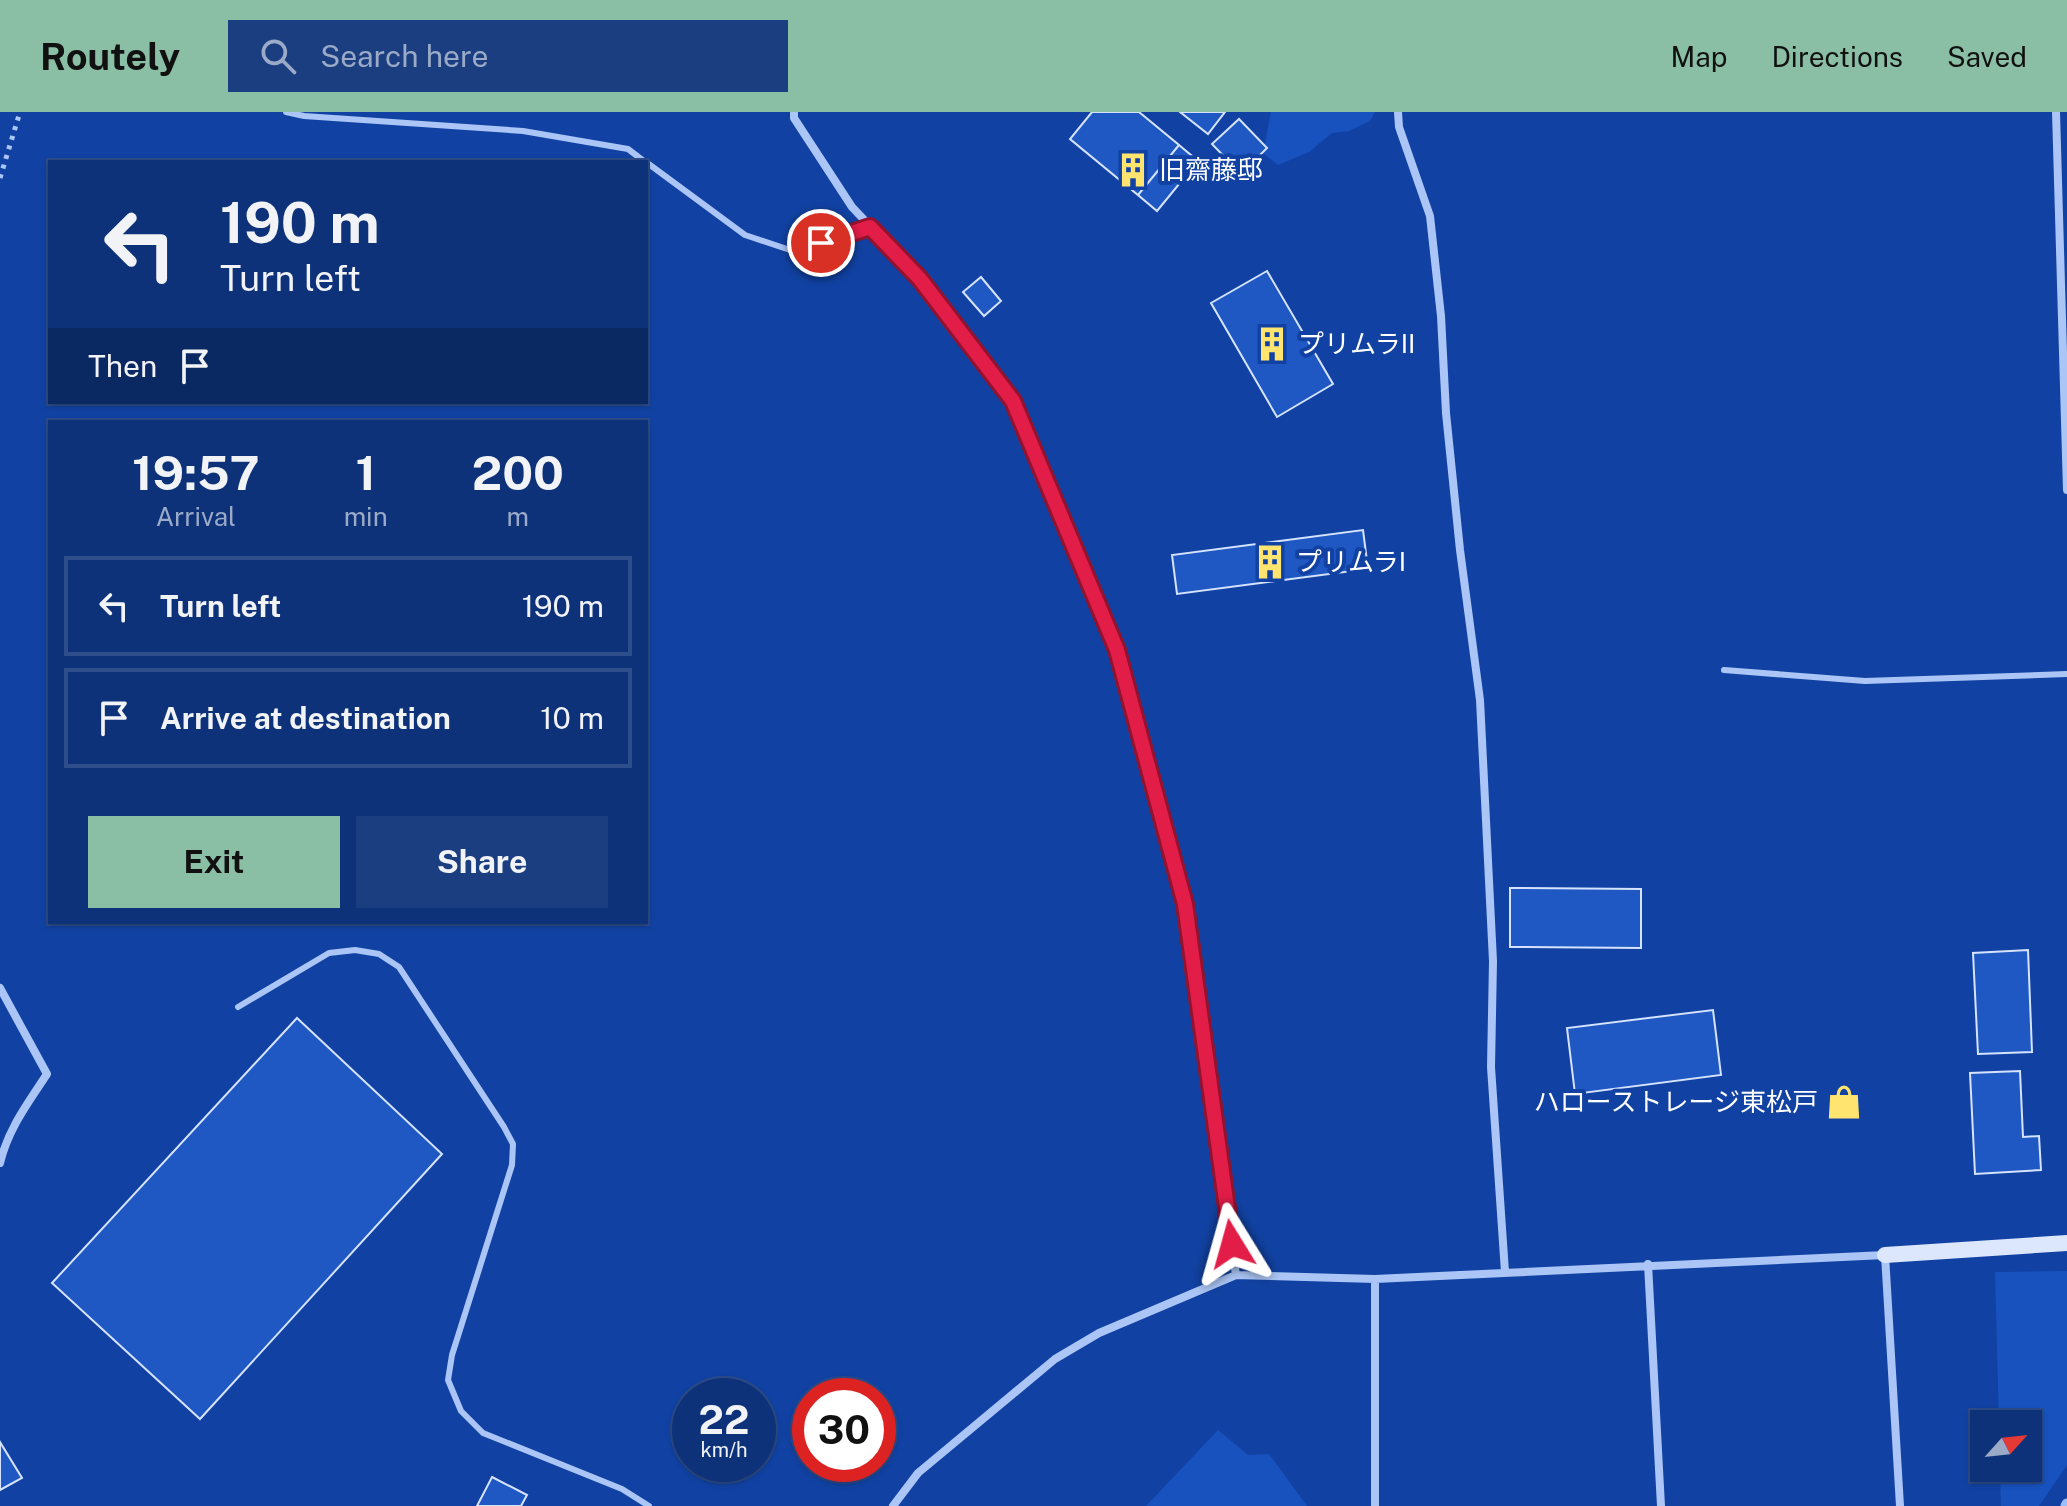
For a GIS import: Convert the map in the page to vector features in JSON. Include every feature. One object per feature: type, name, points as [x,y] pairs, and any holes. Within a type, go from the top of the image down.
[{"type":"street","points":[[794,112],[794,118],[852,207],[920,279],[1013,401],[1117,650],[1185,904],[1236,1275]]},
{"type":"street","points":[[1398,112],[1399,127],[1430,216],[1458,535],[1480,700],[1493,961],[1491,1067],[1505,1272]]},
{"type":"street","points":[[2056,112],[2062,136],[2067,490]]},
{"type":"street","points":[[0,988],[47,1074],[5,1143],[0,1163]]},
{"type":"street","points":[[893,1506],[918,1473],[1055,1359],[1099,1333],[1236,1275],[1375,1279],[1885,1255],[2067,1243]]},
{"type":"street","points":[[1885,1255],[1900,1506]]},
{"type":"street","points":[[1648,1264],[1661,1506]]},
{"type":"street","points":[[1375,1279],[1375,1506]]},
{"type":"lane","points":[[286,112],[304,116],[523,131],[628,149],[643,160]]},
{"type":"lane","points":[[648,163],[745,235],[796,252],[870,227]]},
{"type":"lane","points":[[1724,670],[1865,681],[2067,674]]},
{"type":"lane","points":[[238,1007],[329,953],[355,950],[379,954],[399,967],[513,1144],[512,1165],[452,1355],[448,1380],[461,1411],[483,1433],[622,1489],[649,1506]]},
{"type":"path","points":[[0,178],[20,112]]},
{"type":"shaded area","points":[[1271,112],[1375,112],[1370,121],[1349,131],[1332,133],[1309,152],[1278,165],[1263,153]]},
{"type":"shaded area","points":[[2067,1271],[2067,1465],[2039,1506],[2001,1506],[2000,1482],[2042,1482],[2042,1410],[1999,1410],[1995,1272]]},
{"type":"shaded area","points":[[1218,1430],[1248,1455],[1269,1454],[1307,1506],[1146,1506]]},
{"type":"building","name":"旧齋藤邸","points":[[1092,112],[1139,112],[1179,145],[1138,195],[1070,139]]},
{"type":"building","points":[[1180,112],[1225,112],[1208,134]]},
{"type":"building","points":[[1239,119],[1267,148],[1241,174],[1212,144]]},
{"type":"building","points":[[1179,145],[1198,161],[1157,211],[1138,195]]},
{"type":"building","name":"プリムラII","points":[[1267,271],[1333,384],[1277,417],[1211,303]]},
{"type":"building","points":[[981,277],[1001,301],[984,316],[963,292]]},
{"type":"building","name":"プリムラI","points":[[1363,530],[1368,569],[1177,594],[1172,555]]},
{"type":"building","points":[[1510,888],[1641,889],[1641,948],[1510,947]]},
{"type":"building","points":[[2028,950],[2032,1052],[1978,1054],[1973,953]]},
{"type":"building","points":[[1713,1010],[1721,1075],[1575,1094],[1567,1028]]},
{"type":"building","points":[[297,1018],[442,1154],[200,1419],[52,1283]]},
{"type":"building","points":[[2020,1071],[2023,1137],[2039,1136],[2041,1170],[1975,1174],[1970,1073]]},
{"type":"building","points":[[0,1442],[22,1478],[0,1490]]},
{"type":"building","points":[[492,1477],[527,1495],[521,1506],[477,1506]]},
{"type":"place","name":"旧齋藤邸","points":[[1133,170]]},
{"type":"place","name":"プリムラII","points":[[1272,344]]},
{"type":"place","name":"プリムラI","points":[[1270,562]]},
{"type":"place","name":"ハローストレージ東松戸","points":[[1844,1102]]},
{"type":"route","points":[[821,243],[870,227],[920,279],[1013,401],[1117,650],[1185,904],[1232,1244]]}]
